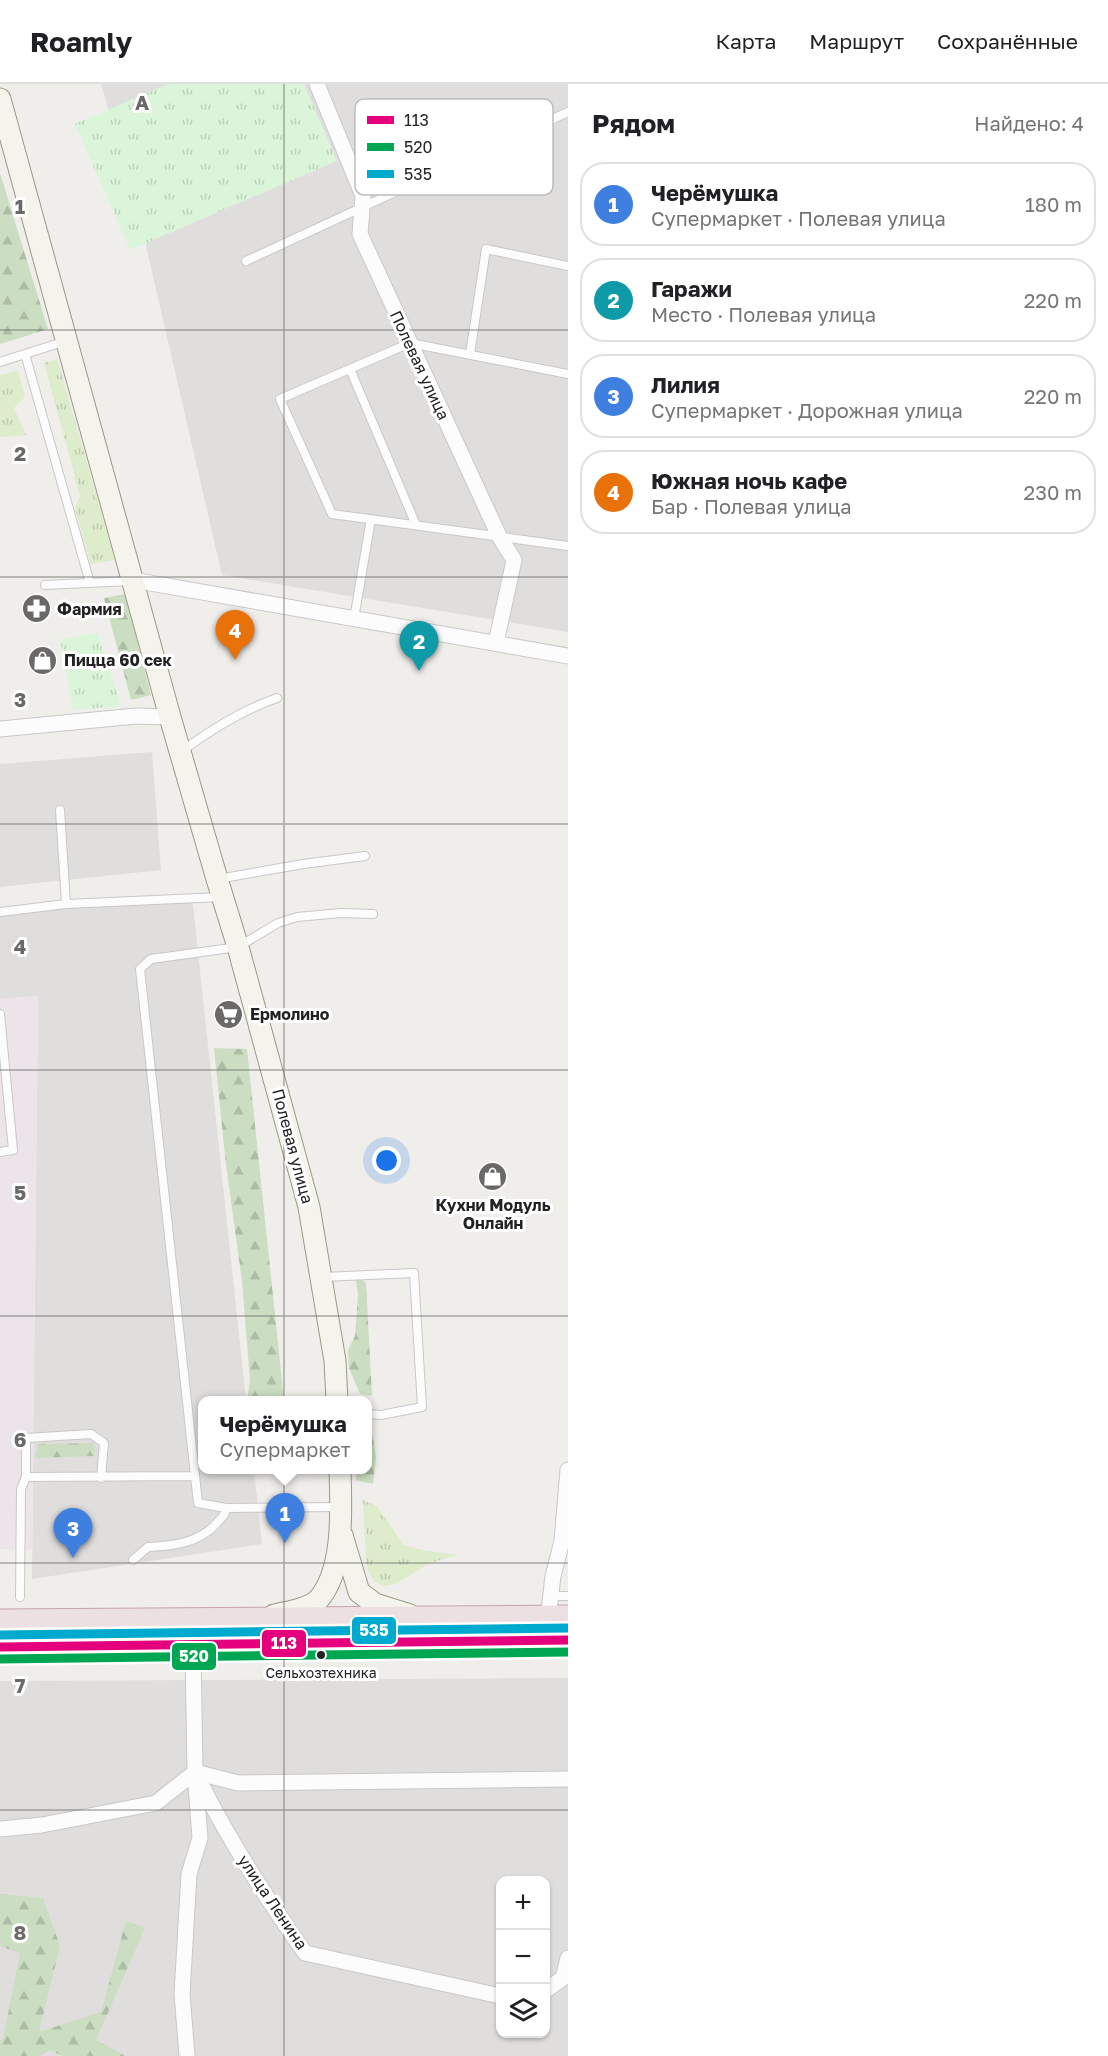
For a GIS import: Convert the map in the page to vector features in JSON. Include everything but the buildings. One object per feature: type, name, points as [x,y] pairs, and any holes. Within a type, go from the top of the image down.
[{"type":"highway","points":[[0,1623],[425,1619],[556,1611]]},
{"type":"highway","points":[[0,1647],[568,1641]]},
{"type":"main road","name":"Полевая улица","points":[[0,99],[170,717],[238,947],[309,1207],[323,1277],[335,1361],[337,1396]]},
{"type":"main road","points":[[244,1620],[290,1612],[316,1602],[332,1578],[341,1530],[340,1474]]},
{"type":"main road","points":[[341,1530],[359,1592],[375,1604],[425,1619]]},
{"type":"street","name":"Полевая улица","points":[[317,84],[355,177]]},
{"type":"street","name":"Полевая улица","points":[[363,195],[360,234],[499,536],[514,560],[496,643]]},
{"type":"street","points":[[133,580],[568,656]]},
{"type":"street","points":[[0,729],[136,716],[170,717]]},
{"type":"street","points":[[556,1611],[568,1470]]},
{"type":"street","name":"улица Ленина","points":[[186,2056],[182,1994],[189,1874],[200,1838],[195,1772],[193,1646]]},
{"type":"street","points":[[0,1829],[42,1825],[156,1803],[195,1772],[238,1783],[568,1779]]},
{"type":"street","name":"улица Ленина","points":[[195,1772],[215,1813],[262,1892],[305,1953],[496,1995]]},
{"type":"street","points":[[550,1988],[566,1980],[568,1958]]},
{"type":"lane","points":[[553,119],[568,112]]},
{"type":"lane","points":[[246,261],[390,195]]},
{"type":"lane","points":[[470,354],[486,249],[568,266]]},
{"type":"lane","points":[[0,362],[68,341]]},
{"type":"lane","points":[[568,374],[410,343],[280,399],[332,514],[568,546]]},
{"type":"lane","points":[[25,354],[90,583]]},
{"type":"lane","points":[[350,369],[416,525]]},
{"type":"lane","points":[[354,619],[371,519]]},
{"type":"lane","points":[[45,585],[133,580]]},
{"type":"lane","points":[[180,752],[213,729],[254,706],[277,698]]},
{"type":"lane","points":[[60,810],[66,904]]},
{"type":"lane","points":[[0,912],[220,888],[303,864],[365,856]]},
{"type":"lane","points":[[341,1508],[226,1508],[198,1503],[140,969],[151,959],[238,947],[278,923],[297,917],[341,913],[374,914]]},
{"type":"lane","points":[[0,1014],[13,1150],[0,1152]]},
{"type":"lane","points":[[323,1277],[414,1273],[422,1407],[381,1415],[372,1414]]},
{"type":"lane","points":[[20,1597],[21,1489],[26,1477],[26,1438],[91,1434],[104,1443],[101,1478]]},
{"type":"lane","points":[[26,1477],[195,1476]]},
{"type":"lane","points":[[133,1560],[148,1547],[171,1546],[208,1533],[226,1513],[226,1508]]},
{"type":"lane","points":[[556,1611],[568,1596]]},
{"type":"shaded area","points":[[101,84],[568,84],[568,632],[222,575],[140,220]]},
{"type":"shaded area","points":[[152,752],[161,870],[0,887],[0,764]]},
{"type":"shaded area","points":[[192,896],[246,1396],[198,1396],[198,1474],[254,1474],[262,1544],[32,1579],[38,996],[0,999],[0,915]]},
{"type":"shaded area","points":[[38,996],[32,1550],[0,1549],[0,999]]},
{"type":"shaded area","points":[[568,1678],[568,2056],[0,2056],[0,1681]]},
{"type":"green space","points":[[168,84],[304,84],[337,161],[130,250],[75,124]]},
{"type":"green space","points":[[0,173],[48,329],[0,344]]},
{"type":"green space","points":[[57,359],[115,560],[91,564],[75,508],[80,495],[44,363]]},
{"type":"green space","points":[[18,370],[25,397],[14,408],[26,435],[0,437],[0,375]]},
{"type":"green space","points":[[125,594],[151,695],[131,700],[104,598]]},
{"type":"green space","points":[[97,633],[121,706],[73,710],[60,639]]},
{"type":"green space","points":[[214,1048],[247,1049],[284,1396],[248,1396],[250,1380],[242,1281],[226,1165]]},
{"type":"green space","points":[[355,1275],[366,1283],[372,1396],[360,1394],[349,1368],[348,1350],[355,1336],[358,1294]]},
{"type":"green space","points":[[372,1432],[376,1457],[373,1484],[356,1480],[357,1474],[372,1474]]},
{"type":"green space","points":[[94,1443],[95,1456],[35,1458],[38,1444]]},
{"type":"green space","points":[[363,1500],[377,1506],[403,1544],[416,1549],[458,1555],[430,1563],[396,1584],[383,1586],[374,1581],[368,1571],[366,1559]]},
{"type":"green space","points":[[0,1894],[43,1898],[60,1946],[39,2032],[101,2012],[126,1921],[145,1928],[96,2040],[125,2056],[62,2056],[50,2050],[40,2056],[0,2056],[0,2041],[3,2039],[20,1953],[0,1946]]},
{"type":"transit line","name":"535","points":[[0,1635],[568,1628]]},
{"type":"transit line","name":"113","points":[[0,1647],[568,1640]]},
{"type":"transit line","name":"520","points":[[0,1659],[568,1652]]},
{"type":"place","name":"Фармия","points":[[36,609]]},
{"type":"place","name":"Пицца 60 сек","points":[[43,660]]},
{"type":"place","name":"Южная ночь кафе","points":[[235,660]]},
{"type":"place","name":"Гаражи","points":[[419,671]]},
{"type":"place","name":"Ермолино","points":[[229,1014]]},
{"type":"place","name":"Кухни Модуль Онлайн","points":[[493,1177]]},
{"type":"place","name":"Черёмушка","points":[[285,1543]]},
{"type":"place","name":"Лилия","points":[[73,1558]]},
{"type":"place","name":"Сельхозтехника","points":[[321,1655]]}]
